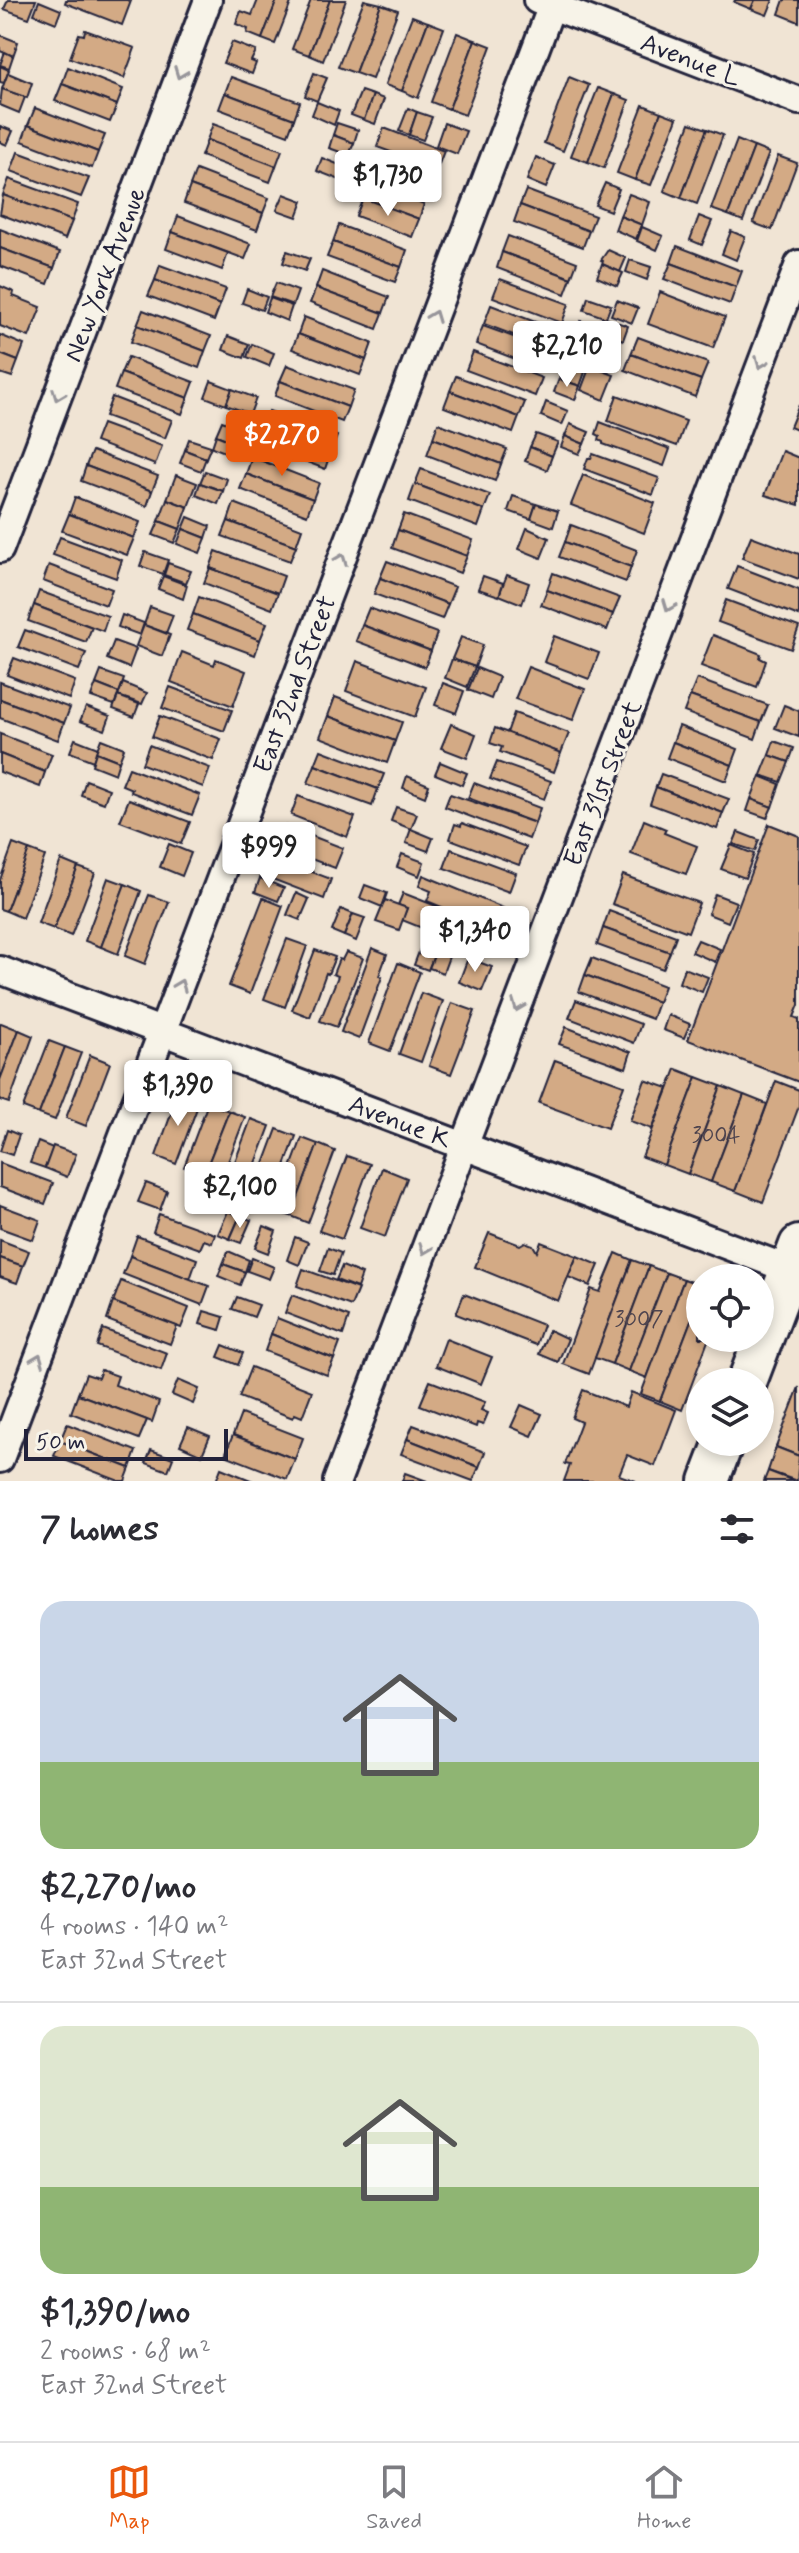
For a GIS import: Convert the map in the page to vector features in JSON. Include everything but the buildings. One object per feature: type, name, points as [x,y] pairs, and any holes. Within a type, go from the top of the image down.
[{"type":"main road","points":[[753,1368],[796,1262]]},
{"type":"main road","points":[[709,1481],[719,1456]]},
{"type":"street","name":"New York Avenue","points":[[0,549],[208,0]]},
{"type":"street","name":"Avenue L","points":[[548,2],[799,101]]},
{"type":"street","name":"East 32nd Street","points":[[0,1459],[548,2]]},
{"type":"street","name":"East 31st Street","points":[[337,1481],[799,264]]},
{"type":"street","name":"Avenue K","points":[[0,970],[465,1146],[796,1262]]}]
